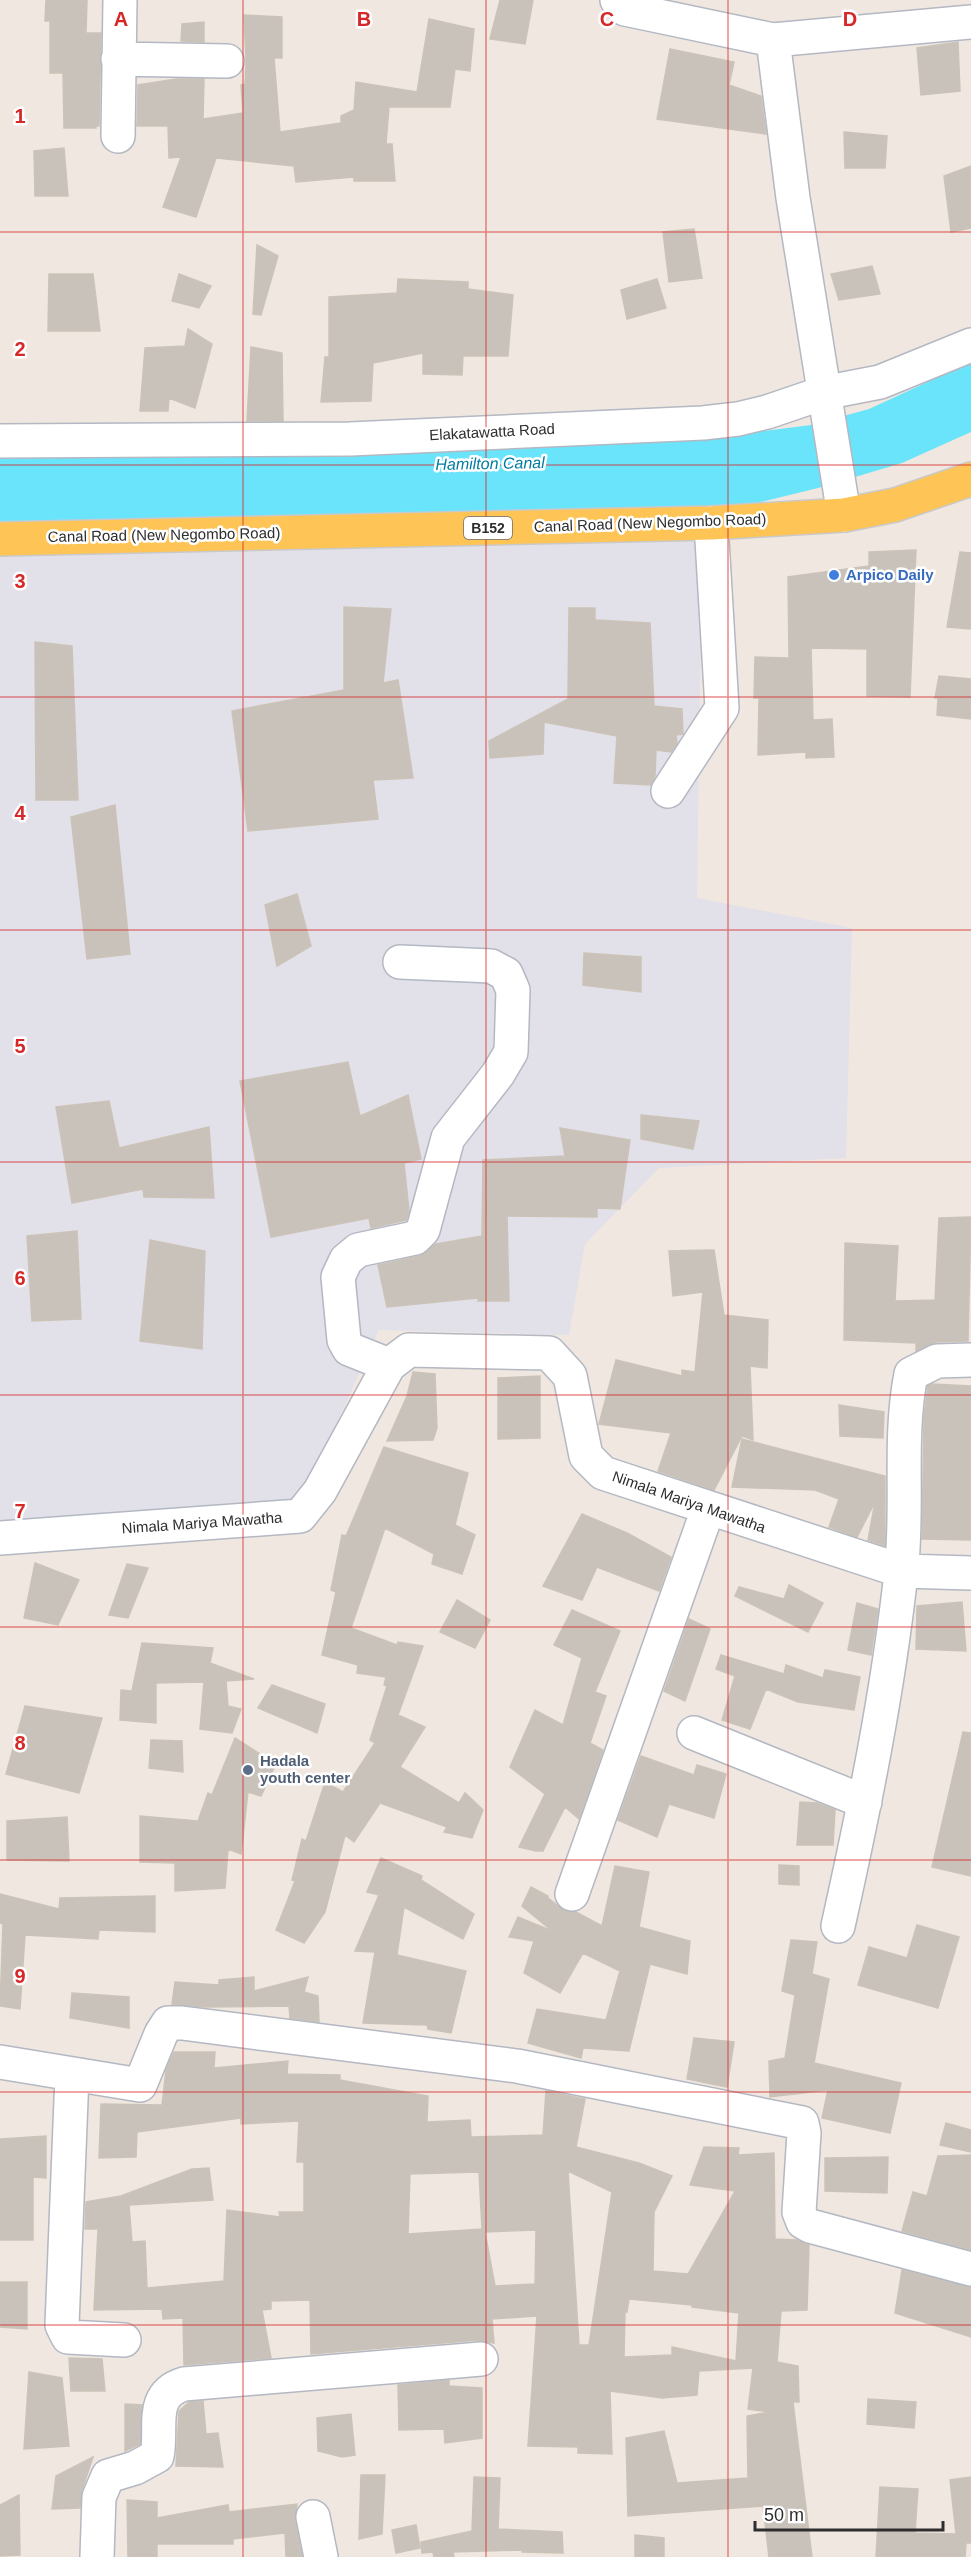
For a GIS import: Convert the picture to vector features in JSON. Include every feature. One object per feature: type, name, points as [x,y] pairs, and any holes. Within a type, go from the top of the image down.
[{"type":"main road","name":"Canal Road (New Negombo Road)","points":[[0,539],[711,524],[842,501],[895,506],[971,479]]},
{"type":"street","points":[[118,135],[120,0]]},
{"type":"street","points":[[616,0],[625,9],[773,40],[971,22]]},
{"type":"street","points":[[773,40],[793,198],[824,403],[842,501]]},
{"type":"street","points":[[118,58],[227,61]]},
{"type":"street","name":"Elakatawatta Road","points":[[0,441],[350,439],[703,423],[824,403],[971,345]]},
{"type":"street","points":[[668,791],[722,708],[711,524]]},
{"type":"street","points":[[389,1365],[350,1349],[344,1340],[338,1277],[346,1260],[358,1250],[415,1238],[423,1230],[448,1138],[498,1074],[511,1052],[513,990],[506,974],[491,966],[400,962]]},
{"type":"street","name":"Nimala Mariya Mawatha","points":[[0,1538],[300,1516],[320,1491],[389,1365],[409,1350],[549,1353],[570,1376],[586,1456],[603,1473],[902,1571],[971,1573]]},
{"type":"street","points":[[838,1926],[872,1768],[902,1571],[905,1405],[911,1374],[937,1360],[971,1360]]},
{"type":"street","points":[[572,1894],[708,1509]]},
{"type":"street","points":[[694,1734],[865,1802]]},
{"type":"street","points":[[0,2062],[140,2085],[160,2034],[168,2023],[182,2023],[517,2066],[802,2123],[804,2133],[799,2212],[803,2222],[810,2226],[971,2269]]},
{"type":"street","points":[[72,2075],[62,2325],[68,2337],[124,2340]]},
{"type":"street","points":[[98,2557],[99,2497],[108,2476],[135,2468],[157,2456],[159,2412],[165,2394],[175,2386],[481,2359]]},
{"type":"street","points":[[313,2517],[321,2557]]},
{"type":"shaded area","points":[[702,539],[697,898],[852,928],[846,1158],[659,1168],[585,1244],[569,1335],[379,1330],[309,1484],[293,1504],[0,1524],[0,556]]},
{"type":"water","name":"Hamilton Canal","points":[[971,362],[971,432],[902,463],[818,488],[749,505],[505,519],[0,521],[0,449],[747,433],[811,425],[869,409]]},
{"type":"building","points":[[46,0],[87,0],[86,33],[101,33],[99,126],[96,128],[64,128],[63,73],[50,73],[50,21],[45,21]]},
{"type":"building","points":[[500,0],[533,0],[525,44],[490,39]]},
{"type":"building","points":[[244,15],[282,17],[282,58],[274,58],[280,132],[341,123],[341,116],[354,110],[356,82],[417,92],[429,19],[474,29],[470,71],[455,69],[450,107],[389,107],[386,144],[392,144],[395,181],[354,181],[354,177],[296,182],[294,166],[216,158],[196,217],[163,207],[181,157],[169,158],[168,126],[137,126],[138,85],[176,79],[204,79],[203,119],[243,113],[241,85],[245,84],[246,61]]},
{"type":"building","points":[[204,22],[204,42],[181,41],[182,24]]},
{"type":"building","points":[[958,42],[960,91],[921,95],[917,48]]},
{"type":"building","points":[[670,49],[734,62],[729,85],[761,96],[766,134],[657,119]]},
{"type":"building","points":[[844,132],[887,136],[885,168],[845,168]]},
{"type":"building","points":[[64,148],[68,196],[35,196],[34,151]]},
{"type":"building","points":[[971,166],[971,228],[951,232],[944,176]]},
{"type":"building","points":[[694,229],[702,278],[669,282],[663,232]]},
{"type":"building","points":[[257,245],[278,256],[261,315],[253,314]]},
{"type":"building","points":[[872,266],[880,294],[839,300],[831,274]]},
{"type":"building","points":[[49,274],[93,274],[100,331],[48,331]]},
{"type":"building","points":[[179,274],[211,286],[199,308],[172,301]]},
{"type":"building","points":[[398,279],[468,282],[468,289],[513,295],[508,356],[463,356],[462,375],[423,374],[423,353],[373,363],[371,401],[321,402],[325,357],[329,357],[329,297],[397,293]]},
{"type":"building","points":[[657,279],[666,308],[627,319],[621,290]]},
{"type":"building","points":[[188,329],[212,344],[195,408],[169,398],[168,411],[140,411],[145,348],[185,346]]},
{"type":"building","points":[[251,347],[282,353],[283,421],[247,421]]},
{"type":"building","points":[[916,550],[910,697],[867,696],[867,649],[811,648],[813,720],[832,719],[834,757],[806,758],[806,752],[758,755],[759,698],[754,698],[755,657],[789,658],[788,577],[869,566],[869,552]]},
{"type":"building","points":[[960,552],[971,553],[971,629],[947,627]]},
{"type":"building","points":[[344,607],[391,609],[383,683],[398,680],[413,778],[373,780],[378,819],[248,831],[232,711],[344,690]]},
{"type":"building","points":[[569,608],[595,608],[595,620],[650,623],[654,706],[682,709],[683,734],[676,735],[677,743],[671,752],[656,750],[655,776],[651,785],[614,783],[617,736],[544,722],[543,754],[490,758],[489,741],[568,699]]},
{"type":"building","points":[[35,642],[72,646],[78,800],[36,800]]},
{"type":"building","points":[[939,676],[971,679],[971,719],[937,715],[938,698],[935,698]]},
{"type":"building","points":[[115,805],[130,954],[87,959],[71,817]]},
{"type":"building","points":[[297,894],[311,946],[277,966],[265,905]]},
{"type":"building","points":[[584,953],[641,957],[641,992],[583,985]]},
{"type":"building","points":[[348,1062],[360,1116],[408,1095],[421,1159],[404,1163],[409,1211],[406,1220],[371,1228],[369,1218],[271,1237],[240,1081]]},
{"type":"building","points":[[109,1101],[119,1148],[209,1127],[214,1198],[144,1197],[143,1189],[72,1203],[56,1107]]},
{"type":"building","points":[[641,1115],[699,1121],[693,1149],[641,1139]]},
{"type":"building","points":[[560,1128],[630,1140],[620,1209],[597,1208],[597,1217],[507,1216],[509,1301],[478,1301],[478,1298],[387,1307],[378,1265],[419,1256],[436,1244],[482,1236],[483,1160],[565,1156]]},
{"type":"building","points":[[971,1217],[968,1341],[936,1342],[916,1351],[916,1343],[844,1340],[845,1243],[898,1246],[895,1301],[935,1300],[939,1218]]},
{"type":"building","points":[[77,1231],[81,1319],[32,1321],[27,1236]]},
{"type":"building","points":[[150,1240],[205,1251],[202,1349],[140,1341]]},
{"type":"building","points":[[714,1250],[724,1315],[768,1320],[767,1368],[750,1366],[753,1440],[742,1436],[714,1490],[658,1471],[671,1433],[599,1424],[616,1360],[682,1376],[682,1370],[695,1372],[703,1292],[673,1296],[669,1251]]},
{"type":"building","points":[[413,1372],[435,1374],[437,1428],[433,1440],[387,1441],[407,1396]]},
{"type":"building","points":[[540,1376],[540,1438],[498,1439],[498,1378]]},
{"type":"building","points":[[932,1384],[971,1386],[971,1540],[922,1539],[924,1417],[928,1386]]},
{"type":"building","points":[[839,1405],[884,1412],[883,1438],[840,1436]]},
{"type":"building","points":[[742,1439],[885,1476],[885,1546],[868,1540],[875,1502],[857,1537],[829,1527],[839,1499],[815,1490],[732,1487]]},
{"type":"building","points":[[384,1447],[468,1473],[455,1525],[475,1535],[462,1574],[432,1564],[434,1554],[385,1528],[351,1628],[397,1645],[398,1642],[423,1646],[398,1715],[425,1727],[400,1767],[459,1803],[465,1793],[483,1810],[472,1838],[444,1832],[447,1827],[380,1803],[354,1842],[345,1835],[325,1912],[304,1943],[276,1930],[295,1881],[292,1880],[302,1839],[306,1841],[325,1782],[343,1792],[375,1743],[370,1740],[387,1686],[384,1685],[386,1677],[357,1673],[358,1665],[322,1655],[336,1592],[331,1590],[342,1535],[346,1536]]},
{"type":"building","points":[[582,1514],[627,1533],[671,1557],[659,1591],[597,1567],[582,1600],[543,1586]]},
{"type":"building","points":[[35,1563],[79,1580],[58,1625],[24,1618]]},
{"type":"building","points":[[127,1564],[148,1568],[128,1618],[109,1615]]},
{"type":"building","points":[[789,1585],[823,1603],[808,1632],[735,1596],[739,1587],[784,1599]]},
{"type":"building","points":[[457,1600],[490,1620],[475,1648],[440,1632]]},
{"type":"building","points":[[962,1602],[966,1651],[916,1649],[917,1606]]},
{"type":"building","points":[[857,1603],[878,1609],[871,1655],[848,1650]]},
{"type":"building","points":[[572,1610],[620,1631],[595,1692],[606,1696],[590,1743],[603,1750],[579,1819],[565,1807],[543,1851],[536,1851],[519,1847],[545,1794],[510,1767],[535,1710],[563,1725],[582,1658],[554,1645]]},
{"type":"building","points":[[689,1619],[710,1629],[685,1701],[664,1691]]},
{"type":"building","points":[[142,1643],[213,1648],[210,1663],[254,1679],[226,1681],[228,1706],[241,1709],[232,1733],[200,1729],[204,1682],[156,1683],[156,1723],[120,1720],[121,1690],[132,1691]]},
{"type":"building","points":[[721,1655],[784,1674],[786,1665],[823,1678],[825,1670],[860,1677],[854,1710],[798,1702],[766,1689],[750,1729],[722,1720],[735,1676],[716,1669]]},
{"type":"building","points":[[272,1685],[325,1704],[317,1733],[258,1708]]},
{"type":"building","points":[[25,1706],[102,1718],[79,1793],[6,1774]]},
{"type":"building","points":[[963,1732],[971,1733],[971,1876],[932,1867]]},
{"type":"building","points":[[235,1738],[276,1764],[261,1796],[248,1792],[241,1854],[228,1849],[225,1888],[175,1891],[175,1863],[140,1862],[140,1816],[198,1821],[208,1793],[212,1795]]},
{"type":"building","points":[[151,1740],[182,1741],[183,1772],[149,1768]]},
{"type":"building","points":[[641,1756],[694,1775],[697,1765],[726,1774],[714,1818],[669,1804],[657,1837],[618,1820]]},
{"type":"building","points":[[800,1802],[817,1803],[835,1810],[833,1845],[797,1845]]},
{"type":"building","points":[[67,1817],[69,1861],[7,1860],[7,1821]]},
{"type":"building","points":[[381,1858],[422,1876],[421,1880],[474,1914],[463,1939],[404,1907],[397,1955],[466,1971],[451,2033],[428,2029],[427,2025],[363,2023],[375,1952],[355,1951],[379,1895],[367,1892]]},
{"type":"building","points":[[779,1865],[799,1866],[799,1885],[779,1884]]},
{"type":"building","points":[[615,1866],[649,1872],[639,1927],[690,1941],[687,1974],[650,1964],[629,2051],[583,2048],[581,2058],[528,2043],[537,2009],[606,2020],[620,1971],[583,1953],[560,1993],[524,1973],[534,1941],[509,1937],[518,1917],[552,1931],[522,1906],[531,1887],[548,1896],[565,1911],[576,1912],[602,1926]]},
{"type":"building","points":[[0,1894],[59,1909],[60,1898],[155,1896],[155,1932],[99,1930],[98,1939],[25,1935],[20,2009],[0,2006],[3,1924],[0,1923]]},
{"type":"building","points":[[917,1925],[959,1937],[938,2008],[858,1985],[869,1947],[907,1958]]},
{"type":"building","points":[[791,1940],[817,1942],[812,1974],[829,1979],[814,2063],[901,2083],[890,2133],[822,2118],[828,2090],[770,2097],[769,2061],[785,2058],[795,1995],[782,1991]]},
{"type":"building","points":[[254,1977],[254,1991],[308,1977],[304,1992],[318,1996],[319,2022],[290,2018],[289,2006],[205,2007],[172,2004],[175,1982],[219,1985],[219,1980]]},
{"type":"building","points":[[72,1993],[129,1997],[129,2028],[70,2018]]},
{"type":"building","points":[[694,2038],[734,2042],[727,2087],[687,2079]]},
{"type":"building","points":[[174,2052],[215,2052],[214,2068],[288,2061],[287,2074],[340,2075],[340,2080],[428,2096],[427,2122],[470,2120],[471,2137],[543,2135],[546,2091],[585,2099],[576,2147],[639,2163],[672,2176],[654,2212],[653,2271],[688,2274],[735,2191],[690,2185],[704,2147],[739,2148],[738,2155],[774,2153],[775,2239],[796,2240],[809,2245],[807,2310],[781,2311],[777,2362],[798,2366],[799,2402],[793,2402],[812,2557],[769,2557],[763,2506],[628,2516],[626,2438],[664,2431],[677,2483],[748,2478],[747,2416],[769,2412],[748,2409],[753,2368],[699,2371],[697,2395],[662,2398],[610,2391],[612,2454],[578,2453],[578,2447],[528,2446],[537,2316],[492,2319],[494,2343],[479,2340],[311,2354],[310,2300],[271,2301],[271,2309],[262,2310],[271,2358],[184,2365],[183,2318],[163,2319],[162,2309],[94,2310],[98,2229],[85,2229],[86,2202],[121,2196],[192,2169],[209,2168],[213,2200],[129,2205],[132,2242],[145,2241],[147,2288],[224,2281],[227,2210],[280,2217],[279,2212],[304,2212],[304,2162],[297,2162],[299,2121],[241,2124],[241,2118],[137,2132],[136,2157],[99,2158],[101,2104],[162,2105],[166,2070]],"holes":[[[568,2171],[612,2192],[589,2345],[579,2345]],[[479,2172],[482,2229],[408,2234],[410,2174]],[[536,2230],[535,2284],[495,2286],[485,2232]],[[629,2299],[692,2305],[692,2307],[739,2313],[736,2361],[672,2347],[672,2355],[624,2357],[625,2312],[627,2312]]]},
{"type":"building","points":[[946,2123],[971,2130],[971,2152],[940,2145]]},
{"type":"building","points":[[46,2136],[46,2178],[33,2177],[33,2240],[0,2240],[0,2139]]},
{"type":"building","points":[[971,2155],[971,2250],[902,2231],[913,2192],[927,2196],[938,2156]]},
{"type":"building","points":[[888,2157],[887,2193],[825,2191],[825,2158]]},
{"type":"building","points":[[902,2270],[971,2287],[971,2337],[895,2313]]},
{"type":"building","points":[[0,2282],[27,2282],[27,2329],[0,2327]]},
{"type":"building","points":[[69,2358],[102,2359],[105,2391],[71,2391]]},
{"type":"building","points":[[29,2372],[62,2378],[69,2446],[24,2449]]},
{"type":"building","points":[[449,2380],[449,2386],[482,2388],[482,2438],[445,2443],[444,2429],[399,2430],[398,2385]]},
{"type":"building","points":[[868,2399],[916,2402],[914,2428],[867,2424]]},
{"type":"building","points":[[203,2401],[206,2434],[218,2433],[223,2467],[176,2466],[179,2411],[189,2402]]},
{"type":"building","points":[[125,2404],[142,2405],[140,2444],[125,2451]]},
{"type":"building","points":[[351,2414],[355,2455],[342,2457],[318,2451],[317,2418]]},
{"type":"building","points":[[93,2457],[82,2490],[80,2508],[52,2509],[56,2476]]},
{"type":"building","points":[[361,2475],[385,2475],[382,2534],[359,2539]]},
{"type":"building","points":[[474,2477],[500,2478],[498,2529],[562,2532],[563,2553],[522,2552],[522,2550],[453,2552],[454,2557],[434,2557],[433,2552],[422,2553],[421,2542],[472,2531]]},
{"type":"building","points":[[971,2477],[971,2543],[966,2543],[965,2557],[876,2557],[880,2487],[918,2489],[915,2533],[956,2534],[950,2480]]},
{"type":"building","points":[[19,2495],[20,2555],[0,2556],[0,2505]]},
{"type":"building","points":[[127,2500],[157,2502],[157,2518],[228,2505],[229,2512],[297,2504],[295,2521],[302,2557],[286,2557],[285,2533],[233,2539],[233,2544],[157,2544],[157,2557],[128,2557]]},
{"type":"building","points":[[416,2525],[420,2548],[396,2553],[392,2530]]},
{"type":"building","points":[[635,2535],[664,2538],[664,2557],[635,2557]]},
{"type":"place","name":"Arpico Daily","points":[[834,575]]},
{"type":"place","name":"Hadala youth center","points":[[248,1770]]}]
